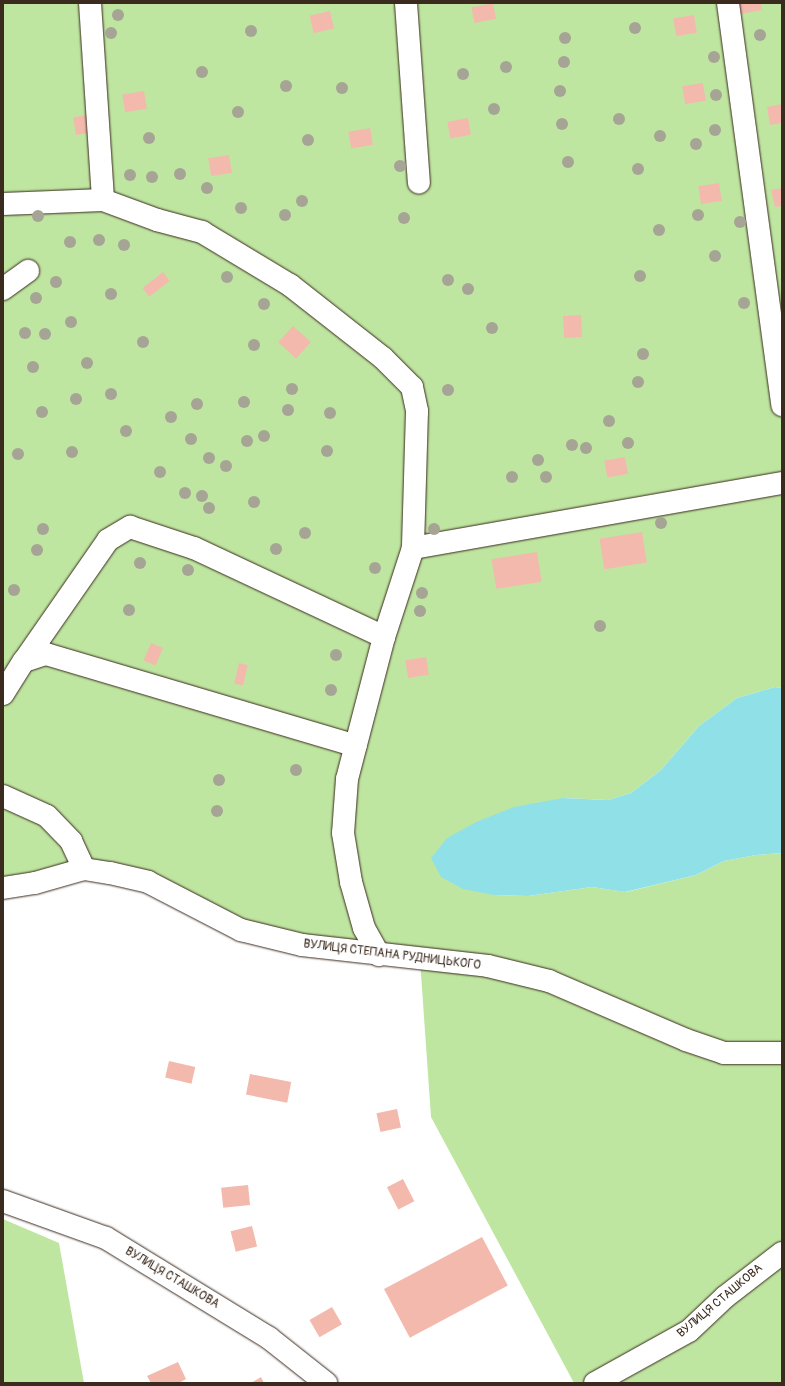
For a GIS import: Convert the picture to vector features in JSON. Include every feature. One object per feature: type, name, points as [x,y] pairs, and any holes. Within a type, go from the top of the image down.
[{"type":"street","points":[[90,3],[104,200]]},
{"type":"street","points":[[406,3],[419,183]]},
{"type":"street","points":[[728,3],[782,404]]},
{"type":"street","points":[[3,204],[104,200],[157,220],[202,232],[290,285],[384,358],[412,386],[417,411],[413,548],[384,637],[347,779],[344,833],[351,882],[364,928],[379,955]]},
{"type":"street","points":[[3,289],[28,271]]},
{"type":"street","points":[[413,548],[782,483]]},
{"type":"street","points":[[3,694],[24,661],[108,540],[130,527],[194,548],[384,637]]},
{"type":"street","points":[[24,661],[46,654],[65,658],[356,746]]},
{"type":"street","points":[[3,796],[47,816],[71,841],[84,869]]},
{"type":"street","name":"ВУЛИЦЯ СТЕПАНА РУДНИЦЬКОГО","points":[[3,888],[35,883],[84,869],[148,882],[241,930],[302,945],[379,955],[488,966],[549,981],[686,1040],[724,1053],[782,1053]]},
{"type":"street","name":"ВУЛИЦЯ СТАШКОВА","points":[[3,1201],[106,1238],[269,1338],[326,1383]]},
{"type":"street","name":"ВУЛИЦЯ СТАШКОВА","points":[[595,1383],[689,1331],[725,1297],[782,1253]]},
{"type":"green space","points":[[3,3],[782,3],[782,688],[775,687],[737,698],[699,726],[661,770],[631,793],[608,800],[563,798],[494,895],[528,896],[592,887],[626,892],[696,875],[724,861],[756,855],[782,853],[782,1383],[574,1383],[431,1117],[420,960],[302,945],[110,873],[3,888]]},
{"type":"green space","points":[[3,1219],[59,1243],[84,1383],[3,1383]]},
{"type":"water","points":[[775,687],[782,688],[782,853],[756,855],[724,861],[696,875],[625,892],[592,887],[528,896],[494,895],[463,889],[441,877],[431,858],[447,838],[476,822],[514,807],[563,798],[608,800],[631,793],[661,770],[699,726],[737,698]]},
{"type":"building","points":[[493,3],[496,19],[474,23],[471,7]]},
{"type":"building","points":[[739,3],[761,3],[762,10],[740,14]]},
{"type":"building","points":[[330,11],[334,29],[314,33],[310,16]]},
{"type":"building","points":[[694,15],[697,33],[676,36],[673,18]]},
{"type":"building","points":[[703,83],[706,101],[685,104],[682,86]]},
{"type":"building","points":[[144,91],[147,109],[125,112],[122,94]]},
{"type":"building","points":[[782,104],[782,123],[770,125],[767,107]]},
{"type":"building","points":[[94,114],[97,132],[76,135],[73,117]]},
{"type":"building","points":[[468,118],[471,135],[450,138],[447,122]]},
{"type":"building","points":[[370,128],[373,145],[351,149],[348,132]]},
{"type":"building","points":[[229,155],[232,173],[211,176],[208,158]]},
{"type":"building","points":[[719,183],[722,201],[701,204],[698,186]]},
{"type":"building","points":[[782,188],[782,206],[775,207],[771,190]]},
{"type":"building","points":[[163,272],[170,281],[149,297],[143,288]]},
{"type":"building","points":[[581,315],[582,337],[564,338],[563,316]]},
{"type":"building","points":[[293,326],[311,342],[296,358],[278,342]]},
{"type":"building","points":[[625,457],[628,474],[607,477],[604,461]]},
{"type":"building","points":[[642,532],[647,563],[604,569],[600,539]]},
{"type":"building","points":[[537,552],[542,582],[496,589],[492,559]]},
{"type":"building","points":[[151,643],[163,648],[156,666],[144,660]]},
{"type":"building","points":[[426,657],[429,675],[408,678],[405,660]]},
{"type":"building","points":[[239,663],[248,665],[243,685],[234,683]]},
{"type":"building","points":[[169,1061],[195,1067],[191,1084],[165,1078]]},
{"type":"building","points":[[250,1074],[291,1082],[287,1103],[246,1095]]},
{"type":"building","points":[[397,1109],[401,1128],[380,1132],[376,1113]]},
{"type":"building","points":[[403,1179],[414,1201],[398,1209],[387,1187]]},
{"type":"building","points":[[248,1185],[250,1205],[223,1208],[221,1188]]},
{"type":"building","points":[[252,1226],[257,1246],[236,1252],[231,1231]]},
{"type":"building","points":[[482,1237],[508,1286],[410,1338],[384,1289]]},
{"type":"building","points":[[332,1307],[342,1324],[319,1337],[309,1320]]},
{"type":"building","points":[[178,1362],[186,1379],[179,1383],[151,1383],[147,1376]]},
{"type":"building","points":[[261,1377],[264,1383],[251,1383]]}]
